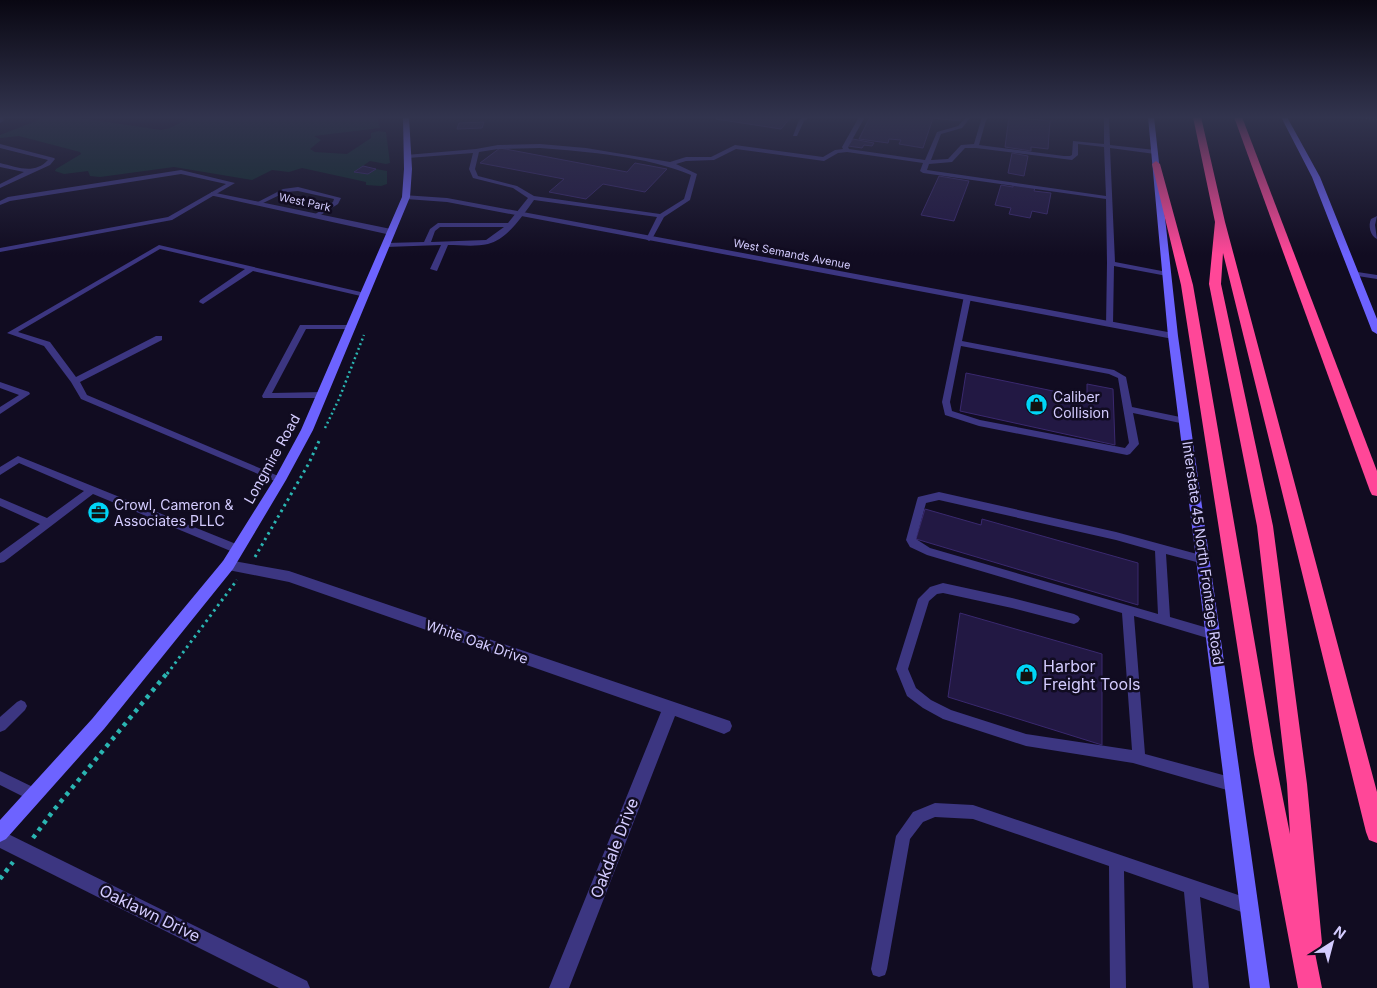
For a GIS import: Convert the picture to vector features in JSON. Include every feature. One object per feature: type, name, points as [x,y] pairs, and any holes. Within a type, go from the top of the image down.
[{"type":"highway","points":[[1156,163],[1187,285],[1264,754],[1312,988]]},
{"type":"highway","points":[[1207,163],[1220,222],[1377,832]]},
{"type":"highway","points":[[1256,163],[1377,492]]},
{"type":"highway","points":[[1220,222],[1215,284],[1265,526],[1297,784],[1312,988]]},
{"type":"main road","name":"Longmire Road","points":[[0,833],[111,709],[228,565],[238,550],[280,480],[307,430],[323,395],[406,196],[408,163]]},
{"type":"main road","name":"Interstate 45 North Frontage Road","points":[[1156,163],[1174,336],[1260,988]]},
{"type":"main road","points":[[1308,163],[1354,273],[1373,313],[1377,331]]},
{"type":"street","name":"West Park","points":[[214,194],[316,216],[388,238]]},
{"type":"street","name":"West Semands Avenue","points":[[406,196],[436,198],[1174,336]]},
{"type":"street","name":"White Oak Drive","points":[[228,565],[289,577],[724,726]]},
{"type":"street","name":"Oakdale Drive","points":[[559,988],[670,708]]},
{"type":"street","name":"Oaklawn Drive","points":[[0,838],[300,988]]},
{"type":"lane","points":[[0,186],[49,163]]},
{"type":"lane","points":[[473,163],[472,169],[475,176],[515,187],[532,198],[661,216]]},
{"type":"lane","points":[[649,239],[661,216],[687,200],[694,174],[665,163]]},
{"type":"lane","points":[[928,163],[924,171],[1109,198]]},
{"type":"lane","points":[[1108,163],[1111,263],[1109,324]]},
{"type":"lane","points":[[0,166],[30,172]]},
{"type":"lane","points":[[0,203],[8,199],[181,172],[232,183],[170,219],[0,250]]},
{"type":"lane","points":[[259,203],[285,190],[298,189],[338,198],[336,203],[316,216]]},
{"type":"lane","points":[[388,238],[427,244],[487,242],[497,236],[521,214],[532,198]]},
{"type":"lane","points":[[1377,218],[1372,225],[1377,238]]},
{"type":"lane","points":[[427,244],[432,230],[438,225],[509,225]]},
{"type":"lane","points":[[434,269],[445,243]]},
{"type":"lane","points":[[280,480],[84,397],[75,381],[47,344],[11,333],[159,247],[365,295]]},
{"type":"lane","points":[[1111,263],[1167,274]]},
{"type":"lane","points":[[203,302],[252,268]]},
{"type":"lane","points":[[1354,273],[1377,277]]},
{"type":"lane","points":[[958,343],[1111,372],[1122,377],[1134,444],[1128,452],[956,417],[948,413],[946,402],[967,298]]},
{"type":"lane","points":[[323,395],[266,396],[303,327],[352,326]]},
{"type":"lane","points":[[75,381],[159,338]]},
{"type":"lane","points":[[0,385],[26,394],[0,411]]},
{"type":"lane","points":[[1128,409],[1185,421]]},
{"type":"lane","points":[[0,472],[18,460],[238,550]]},
{"type":"lane","points":[[0,559],[92,490]]},
{"type":"lane","points":[[1204,560],[1116,536],[939,496],[922,500],[911,540],[914,544],[927,551],[1214,635]]},
{"type":"lane","points":[[0,502],[48,523]]},
{"type":"lane","points":[[1160,548],[1164,621]]},
{"type":"lane","points":[[1074,619],[943,588],[934,590],[924,599],[902,669],[911,692],[927,704],[948,715],[1026,740],[1139,759],[1234,785]]},
{"type":"lane","points":[[1128,611],[1139,759]]},
{"type":"lane","points":[[0,726],[21,706]]},
{"type":"lane","points":[[0,778],[34,795]]},
{"type":"lane","points":[[879,969],[903,836],[918,817],[935,810],[973,812],[1250,907]]},
{"type":"lane","points":[[1116,860],[1118,988]]},
{"type":"lane","points":[[1192,886],[1201,988]]},
{"type":"green space","points":[[66,163],[367,163],[355,171],[367,174],[376,169],[387,171],[387,184],[381,186],[366,185],[366,182],[302,168],[289,172],[272,170],[252,180],[174,167],[100,177],[90,176],[88,171],[64,174],[55,171]]},
{"type":"building","points":[[481,163],[580,163],[627,172],[636,163],[667,169],[645,192],[603,184],[586,199],[549,192],[564,179]]},
{"type":"building","points":[[1010,163],[1027,163],[1024,176],[1008,173]]},
{"type":"building","points":[[363,166],[376,169],[368,174],[354,172]]},
{"type":"building","points":[[939,176],[969,181],[954,221],[921,215]]},
{"type":"building","points":[[1013,184],[1035,188],[1034,191],[1051,193],[1047,214],[1032,211],[1030,218],[1009,214],[1011,208],[995,205],[1001,185],[1013,187]]},
{"type":"building","name":"Caliber Collision","points":[[966,373],[1087,398],[1087,384],[1113,389],[1115,445],[960,411]]},
{"type":"building","points":[[925,509],[981,525],[982,519],[1138,563],[1138,605],[916,539]]},
{"type":"building","name":"Harbor Freight Tools","points":[[960,613],[1102,654],[1102,745],[948,697]]},
{"type":"place","name":"Caliber Collision","points":[[1037,405]]},
{"type":"place","name":"Crowl, Cameron & Associates PLLC","points":[[98,513]]},
{"type":"place","name":"Harbor Freight Tools","points":[[1027,675]]}]
